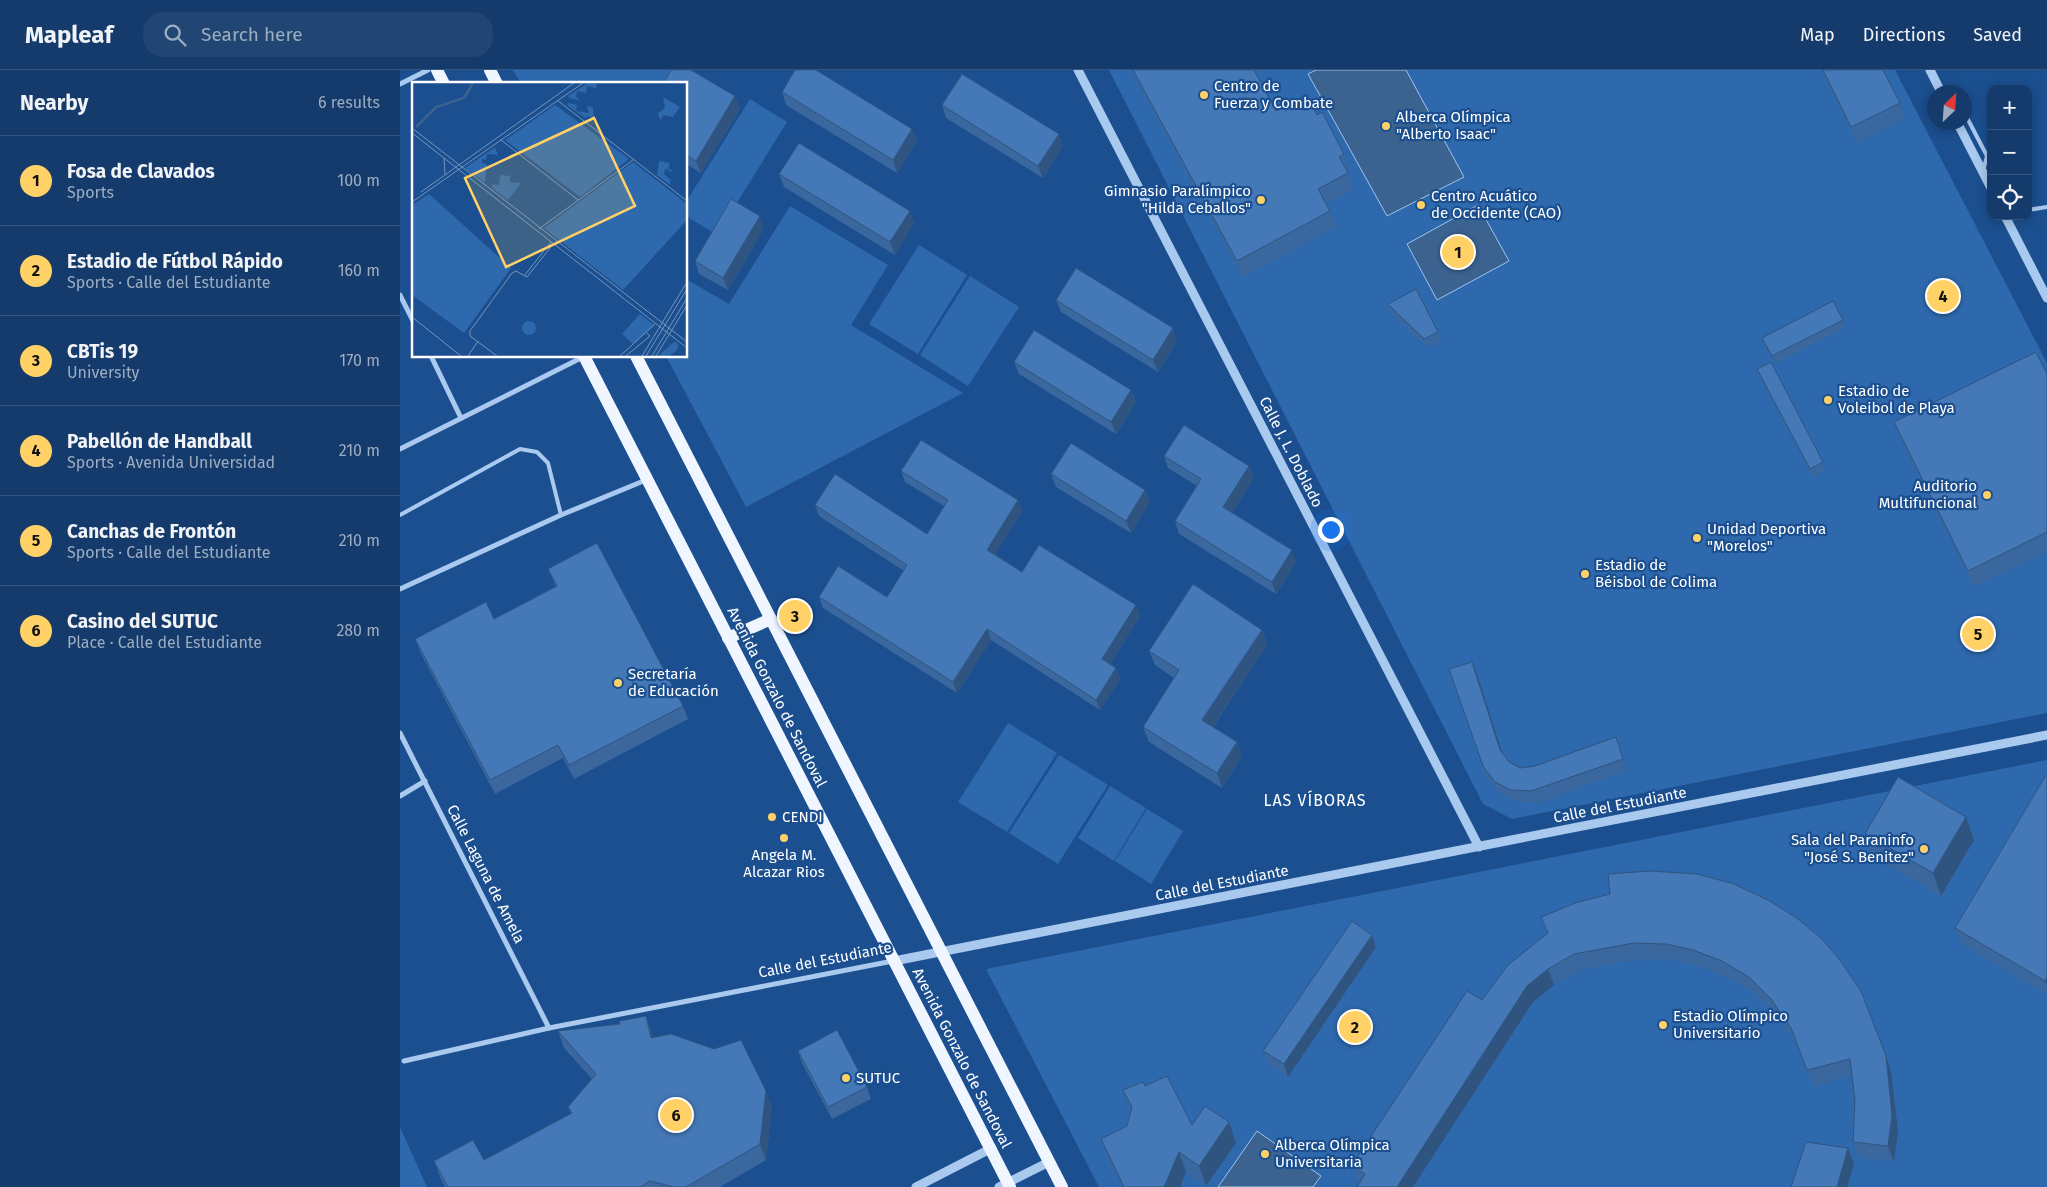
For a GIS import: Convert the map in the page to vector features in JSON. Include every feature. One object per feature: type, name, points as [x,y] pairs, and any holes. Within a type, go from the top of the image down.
[{"type":"main road","points":[[437,70],[443,82]]},
{"type":"main road","points":[[490,70],[495,82]]},
{"type":"main road","name":"Avenida Gonzalo de Sandoval","points":[[585,358],[992,1148],[1005,1186]]},
{"type":"main road","name":"Avenida Gonzalo de Sandoval","points":[[637,358],[1062,1187]]},
{"type":"main road","points":[[728,638],[771,619]]},
{"type":"street","points":[[400,84],[428,70]]},
{"type":"street","name":"Calle J. L. Doblado","points":[[1078,70],[1479,846]]},
{"type":"street","points":[[1930,70],[1938,85]]},
{"type":"street","points":[[1961,130],[1987,180]]},
{"type":"street","points":[[2007,220],[2047,298]]},
{"type":"street","points":[[400,296],[412,319]]},
{"type":"street","points":[[431,358],[461,418]]},
{"type":"street","points":[[400,449],[580,358]]},
{"type":"street","points":[[400,588],[561,515],[647,479]]},
{"type":"street","name":"Calle Laguna de Amela","points":[[400,732],[549,1028]]},
{"type":"street","name":"Calle del Estudiante","points":[[404,1060],[549,1028],[2047,735]]},
{"type":"street","points":[[400,796],[425,781]]},
{"type":"street","points":[[916,1187],[992,1148]]},
{"type":"street","points":[[1005,1186],[1049,1162]]},
{"type":"lane","points":[[1972,127],[1987,156],[1983,173]]},
{"type":"lane","points":[[2032,209],[2047,207]]},
{"type":"lane","points":[[400,515],[520,449],[537,452],[548,463],[561,515]]},
{"type":"shaded area","points":[[513,70],[678,70],[672,82],[520,82]]},
{"type":"shaded area","name":"Unidad Deportiva \"Morelos\"","points":[[1109,70],[1895,70],[2047,363],[2047,713],[1512,819],[1483,804]]},
{"type":"shaded area","name":"Alberca Olímpica \"Alberto Isaac\"","points":[[1316,70],[1406,70],[1464,177],[1387,216],[1308,74]]},
{"type":"shaded area","points":[[750,99],[787,122],[717,235],[688,217],[688,199]]},
{"type":"shaded area","points":[[1478,205],[1509,261],[1437,300],[1407,244]]},
{"type":"shaded area","points":[[790,206],[888,265],[851,325],[963,393],[746,507],[667,358],[688,358],[688,280],[729,304]]},
{"type":"shaded area","points":[[919,245],[967,275],[918,354],[869,324]]},
{"type":"shaded area","points":[[970,276],[1019,307],[968,386],[920,355]]},
{"type":"shaded area","points":[[1008,723],[1057,753],[1007,832],[958,802]]},
{"type":"shaded area","points":[[1059,755],[1108,785],[1058,864],[1009,833]]},
{"type":"shaded area","points":[[2047,760],[2047,1187],[1099,1187],[986,969]]},
{"type":"shaded area","points":[[1110,786],[1146,808],[1114,861],[1078,838]]},
{"type":"shaded area","points":[[1147,809],[1183,831],[1151,884],[1115,861]]},
{"type":"shaded area","points":[[400,1127],[427,1187],[400,1187]]},
{"type":"shaded area","name":"Alberca Olímpica Universitaria","points":[[1257,1131],[1321,1176],[1313,1187],[1218,1187]]},
{"type":"building","points":[[671,70],[691,70],[735,96],[696,161],[688,156],[688,82],[664,82]]},
{"type":"building","points":[[795,70],[816,70],[912,129],[893,160],[782,92]]},
{"type":"building","points":[[1133,70],[1254,70],[1276,111],[1306,95],[1317,115],[1322,112],[1344,154],[1339,157],[1348,173],[1318,189],[1330,211],[1237,261]]},
{"type":"building","points":[[1823,70],[1883,70],[1900,103],[1851,127]]},
{"type":"building","points":[[962,74],[1059,134],[1038,166],[942,105]]},
{"type":"building","points":[[799,143],[910,211],[890,242],[779,174]]},
{"type":"building","points":[[731,199],[760,216],[723,278],[695,261]]},
{"type":"building","points":[[1076,268],[1173,328],[1153,360],[1056,300]]},
{"type":"building","points":[[1416,289],[1438,332],[1424,339],[1388,304]]},
{"type":"building","points":[[1833,301],[1843,320],[1772,356],[1762,338]]},
{"type":"building","points":[[1034,330],[1131,390],[1111,422],[1014,362]]},
{"type":"building","name":"Auditorio Multifuncional","points":[[2036,352],[2047,374],[2047,532],[1968,571],[1894,422]]},
{"type":"building","points":[[1771,362],[1823,462],[1810,469],[1757,369]]},
{"type":"building","points":[[1184,425],[1249,466],[1223,507],[1292,550],[1272,582],[1175,521],[1201,479],[1164,456]]},
{"type":"building","points":[[921,440],[1018,500],[987,550],[1022,572],[1039,545],[1136,605],[1102,659],[1116,668],[1096,700],[987,629],[953,682],[819,597],[838,566],[887,597],[907,565],[815,505],[835,474],[927,534],[948,500],[901,471]]},
{"type":"building","points":[[1071,443],[1145,490],[1126,521],[1051,474]]},
{"type":"building","name":"Secretaría de Educación","points":[[597,543],[683,706],[569,765],[558,745],[490,780],[415,639],[486,602],[494,619],[557,586],[548,569]]},
{"type":"building","points":[[1193,584],[1262,630],[1202,720],[1237,742],[1217,773],[1143,727],[1179,670],[1149,651]]},
{"type":"building","points":[[1472,662],[1500,750],[1509,762],[1520,768],[1535,766],[1616,737],[1623,759],[1531,791],[1511,790],[1495,782],[1483,766],[1449,669]]},
{"type":"building","points":[[2046,775],[2047,977],[2045,981],[1955,928]]},
{"type":"building","points":[[1898,777],[1966,817],[1933,873],[1865,834]]},
{"type":"building","points":[[1650,871],[1697,874],[1734,884],[1770,901],[1798,919],[1822,939],[1839,959],[1861,991],[1886,1056],[1892,1115],[1888,1146],[1853,1142],[1855,1101],[1850,1059],[1807,1070],[1791,1028],[1771,999],[1749,977],[1722,961],[1693,950],[1666,944],[1634,943],[1574,954],[1548,969],[1527,986],[1397,1187],[1357,1187],[1365,1174],[1352,1165],[1467,991],[1482,1000],[1508,965],[1548,933],[1541,917],[1578,902],[1610,894],[1608,874]]},
{"type":"building","points":[[1352,921],[1372,935],[1284,1064],[1263,1051]]},
{"type":"building","points":[[646,1016],[651,1038],[671,1034],[714,1049],[741,1040],[766,1091],[760,1144],[686,1187],[674,1187],[650,1181],[640,1187],[448,1187],[434,1161],[473,1140],[484,1160],[572,1113],[568,1107],[596,1074],[558,1031],[620,1024],[619,1021]]},
{"type":"building","points":[[837,1030],[867,1087],[828,1107],[798,1051]]},
{"type":"building","points":[[1167,1076],[1192,1125],[1205,1106],[1229,1122],[1199,1166],[1179,1152],[1164,1187],[1124,1187],[1101,1139],[1127,1126],[1132,1107],[1123,1090],[1143,1082],[1145,1086]]},
{"type":"building","points":[[1806,1142],[1848,1148],[1837,1187],[1791,1187]]},
{"type":"place","name":"Centro de Fuerza y Combate","points":[[1204,95]]},
{"type":"place","name":"Alberca Olímpica \"Alberto Isaac\"","points":[[1386,126]]},
{"type":"place","name":"Gimnasio Paralímpico \"Hilda Ceballos\"","points":[[1261,200]]},
{"type":"place","name":"Centro Acuático de Occidente (CAO)","points":[[1421,205]]},
{"type":"place","name":"Fosa de Clavados","points":[[1458,252]]},
{"type":"place","name":"Pabellón de Handball","points":[[1943,296]]},
{"type":"place","name":"Estadio de Voleibol de Playa","points":[[1828,400]]},
{"type":"place","name":"Auditorio Multifuncional","points":[[1987,495]]},
{"type":"place","name":"Unidad Deportiva \"Morelos\"","points":[[1697,538]]},
{"type":"place","name":"Estadio de Béisbol de Colima","points":[[1585,574]]},
{"type":"place","name":"CBTis 19","points":[[795,616]]},
{"type":"place","name":"Canchas de Frontón","points":[[1978,634]]},
{"type":"place","name":"Secretaría de Educación","points":[[618,683]]},
{"type":"place","name":"CENDI","points":[[772,817]]},
{"type":"place","name":"Angela M. Alcazar Rios","points":[[784,838]]},
{"type":"place","name":"Sala del Paraninfo \"José S. Benitez\"","points":[[1924,849]]},
{"type":"place","name":"Estadio Olímpico Universitario","points":[[1663,1025]]},
{"type":"place","name":"Estadio de Fútbol Rápido","points":[[1355,1027]]},
{"type":"place","name":"SUTUC","points":[[846,1078]]},
{"type":"place","name":"Casino del SUTUC","points":[[676,1115]]},
{"type":"place","name":"Alberca Olímpica Universitaria","points":[[1265,1154]]},
{"type":"district","name":"LAS VÍBORAS","points":[[1315,800]]}]
